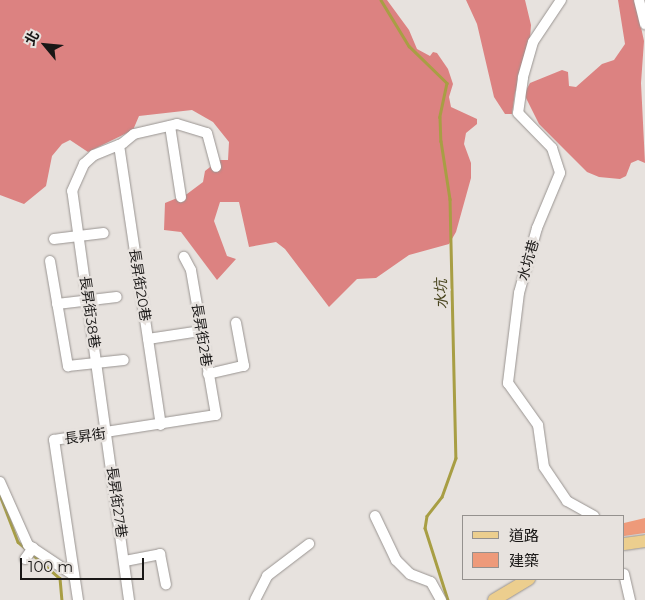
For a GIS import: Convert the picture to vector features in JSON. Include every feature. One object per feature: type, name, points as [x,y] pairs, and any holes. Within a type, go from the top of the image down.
[{"type":"main road","points":[[625,544],[645,540]]},
{"type":"main road","points":[[494,600],[528,580]]},
{"type":"lane","name":"水坑巷","points":[[561,0],[533,42],[523,78],[518,113],[552,148],[560,173],[537,228],[519,293],[508,383],[538,425],[544,467],[567,501],[592,515]]},
{"type":"lane","points":[[639,0],[645,24]]},
{"type":"lane","points":[[170,126],[181,197]]},
{"type":"lane","points":[[119,145],[134,134],[170,126],[193,127],[207,133],[216,167]]},
{"type":"lane","name":"長昇街38巷","points":[[108,433],[72,191],[84,164],[94,155],[119,145]]},
{"type":"lane","name":"長昇街20巷","points":[[119,145],[161,425]]},
{"type":"lane","points":[[54,239],[104,233]]},
{"type":"lane","name":"長昇街2巷","points":[[184,257],[191,270],[216,414]]},
{"type":"lane","points":[[50,261],[68,366],[124,360]]},
{"type":"lane","points":[[57,304],[117,296]]},
{"type":"lane","points":[[208,374],[244,366],[236,323]]},
{"type":"lane","points":[[148,339],[201,331]]},
{"type":"lane","name":"長昇街","points":[[78,600],[54,440],[161,425],[216,414]]},
{"type":"lane","name":"長昇街27巷","points":[[108,433],[130,600]]},
{"type":"lane","points":[[0,482],[19,528],[33,548],[73,574]]},
{"type":"lane","points":[[375,516],[396,560],[410,574],[431,582],[441,600]]},
{"type":"lane","points":[[254,600],[267,576],[309,544]]},
{"type":"lane","points":[[25,559],[33,548]]},
{"type":"lane","points":[[125,561],[160,554],[166,584]]},
{"type":"lane","points":[[625,578],[630,600]]},
{"type":"shaded area","points":[[0,0],[387,0],[409,30],[417,49],[430,56],[433,52],[437,53],[448,69],[453,84],[449,97],[451,107],[477,119],[477,124],[466,133],[464,144],[471,163],[471,178],[456,232],[449,244],[409,255],[376,278],[357,279],[329,307],[285,249],[276,242],[249,247],[239,202],[220,202],[214,221],[227,256],[236,259],[217,280],[181,232],[164,230],[165,203],[187,194],[203,182],[205,171],[219,160],[228,160],[229,142],[213,122],[192,110],[139,116],[133,130],[88,152],[70,140],[62,144],[52,156],[46,186],[24,204],[0,195]]},
{"type":"shaded area","points":[[466,0],[525,0],[531,25],[529,53],[515,93],[512,114],[505,114],[494,97],[477,24]]},
{"type":"shaded area","points":[[618,0],[635,0],[644,41],[641,83],[645,163],[638,160],[631,163],[626,176],[620,179],[599,177],[587,172],[539,124],[524,94],[530,83],[562,70],[568,72],[569,86],[576,87],[602,64],[614,60],[625,44]]},
{"type":"building","points":[[645,518],[645,533],[625,536],[625,523]]},
{"type":"waterway","name":"水坑","points":[[381,0],[409,46],[447,83],[440,117],[441,141],[450,199],[456,458],[442,497],[427,516],[425,528],[448,600]]},
{"type":"waterway","points":[[0,495],[18,542],[24,547]]},
{"type":"waterway","points":[[32,554],[60,578],[62,600]]}]
